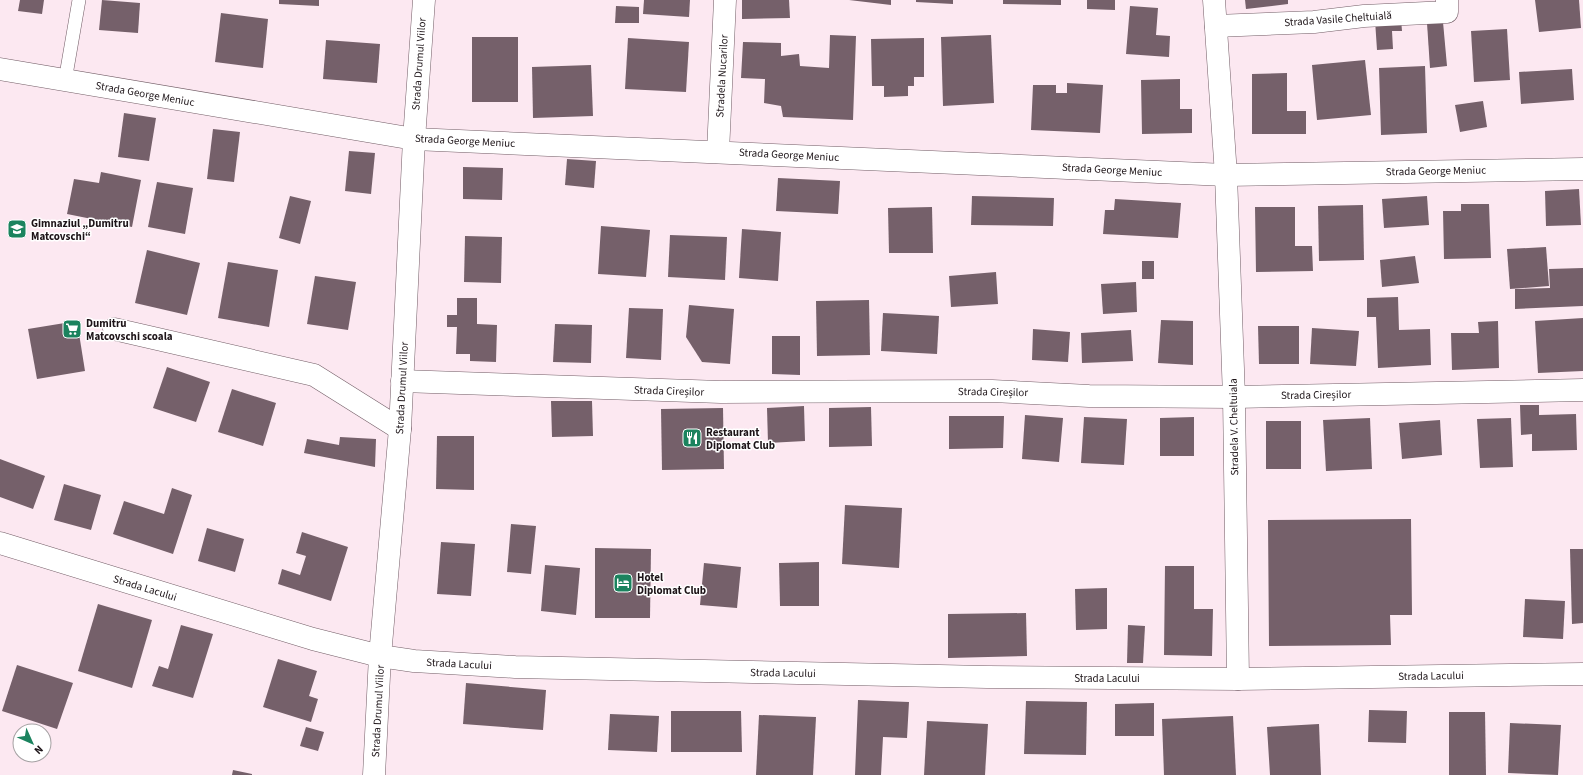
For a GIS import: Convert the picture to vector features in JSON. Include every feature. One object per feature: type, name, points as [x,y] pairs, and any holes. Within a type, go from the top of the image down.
[{"type":"street","name":"Strada Drumul Viilor","points":[[374,775],[380,656],[400,429],[414,139],[424,0]]},
{"type":"street","name":"Stradela Nucarilor","points":[[718,152],[725,0]]},
{"type":"street","points":[[1214,0],[1226,175]]},
{"type":"street","name":"Strada Vasile Cheltuială","points":[[1216,26],[1314,22],[1364,16],[1447,12],[1447,0]]},
{"type":"street","name":"Strada George Meniuc","points":[[0,70],[414,139],[1226,175],[1583,169]]},
{"type":"street","name":"Stradela V. Cheltuiala","points":[[1226,175],[1234,397],[1238,678]]},
{"type":"street","points":[[114,329],[314,374],[400,429]]},
{"type":"street","name":"Strada Cireșilor","points":[[402,380],[721,392],[992,391],[1089,396],[1234,397],[1583,390]]},
{"type":"street","name":"Strada Lacului","points":[[0,544],[313,639],[380,656],[414,661],[515,667],[986,677],[1238,678],[1583,674]]},
{"type":"lane","points":[[66,81],[79,0]]},
{"type":"building","points":[[20,0],[44,0],[42,14],[18,11]]},
{"type":"building","points":[[102,0],[140,3],[138,33],[99,30]]},
{"type":"building","points":[[279,0],[319,0],[319,6],[279,4]]},
{"type":"building","points":[[644,0],[690,0],[689,17],[643,14]]},
{"type":"building","points":[[742,0],[789,0],[790,18],[742,19]]},
{"type":"building","points":[[849,0],[891,0],[891,5]]},
{"type":"building","points":[[916,0],[953,0],[953,4],[916,2]]},
{"type":"building","points":[[1003,0],[1061,0],[1061,5],[1003,4]]},
{"type":"building","points":[[1087,0],[1115,0],[1115,10],[1087,9]]},
{"type":"building","points":[[1245,0],[1288,0],[1288,4],[1246,9]]},
{"type":"building","points":[[1535,0],[1579,0],[1581,28],[1539,32]]},
{"type":"building","points":[[616,6],[639,7],[639,23],[615,23]]},
{"type":"building","points":[[1130,6],[1158,8],[1156,35],[1170,36],[1169,57],[1126,54]]},
{"type":"building","points":[[221,13],[268,19],[263,68],[215,62]]},
{"type":"building","points":[[1401,19],[1402,31],[1392,31],[1393,49],[1377,50],[1375,20]]},
{"type":"building","points":[[1443,22],[1447,66],[1430,68],[1427,23]]},
{"type":"building","points":[[1507,29],[1510,80],[1474,82],[1471,31]]},
{"type":"building","points":[[830,35],[856,36],[853,120],[783,117],[781,106],[764,103],[765,79],[741,78],[743,42],[781,43],[781,56],[799,54],[800,66],[829,68]]},
{"type":"building","points":[[991,35],[994,103],[943,106],[941,37]]},
{"type":"building","points":[[472,37],[518,37],[518,102],[472,102]]},
{"type":"building","points":[[628,38],[689,42],[686,92],[625,89]]},
{"type":"building","points":[[924,38],[924,77],[914,77],[914,86],[908,86],[908,96],[884,97],[884,86],[872,86],[871,39]]},
{"type":"building","points":[[326,40],[380,44],[377,83],[323,79]]},
{"type":"building","points":[[1365,60],[1371,115],[1317,120],[1312,65]]},
{"type":"building","points":[[591,65],[593,116],[533,118],[532,67]]},
{"type":"building","points":[[1425,66],[1427,133],[1381,135],[1379,68]]},
{"type":"building","points":[[1572,69],[1574,100],[1521,104],[1519,72]]},
{"type":"building","points":[[1287,73],[1287,111],[1306,111],[1306,134],[1252,134],[1252,74]]},
{"type":"building","points":[[1180,79],[1180,109],[1192,109],[1192,133],[1142,134],[1141,80]]},
{"type":"building","points":[[1067,83],[1103,85],[1100,133],[1031,130],[1033,85],[1056,85],[1056,93],[1067,93]]},
{"type":"building","points":[[1483,101],[1487,127],[1460,132],[1455,105]]},
{"type":"building","points":[[124,113],[156,118],[149,161],[118,157]]},
{"type":"building","points":[[213,129],[240,132],[234,182],[207,179]]},
{"type":"building","points":[[349,151],[375,153],[371,194],[345,191]]},
{"type":"building","points":[[567,159],[596,161],[594,188],[565,185]]},
{"type":"building","points":[[463,167],[503,168],[502,200],[463,199]]},
{"type":"building","points":[[101,172],[141,180],[132,227],[67,214],[74,179],[99,183]]},
{"type":"building","points":[[778,178],[840,181],[838,214],[776,211]]},
{"type":"building","points":[[157,182],[193,188],[185,234],[148,227]]},
{"type":"building","points":[[1579,189],[1581,225],[1546,226],[1545,191]]},
{"type":"building","points":[[290,196],[311,201],[300,244],[279,238]]},
{"type":"building","points":[[972,196],[1054,198],[1053,226],[971,225]]},
{"type":"building","points":[[1427,196],[1429,225],[1384,228],[1382,199]]},
{"type":"building","points":[[1115,199],[1181,203],[1178,238],[1103,234],[1105,210],[1114,210]]},
{"type":"building","points":[[1461,204],[1489,204],[1491,258],[1444,259],[1443,211],[1461,211]]},
{"type":"building","points":[[1363,205],[1364,260],[1319,261],[1318,206]]},
{"type":"building","points":[[932,207],[933,253],[889,253],[888,208]]},
{"type":"building","points":[[1255,207],[1295,207],[1295,246],[1312,246],[1313,271],[1256,272]]},
{"type":"building","points":[[601,226],[650,230],[646,277],[598,274]]},
{"type":"building","points":[[742,229],[781,232],[778,281],[739,278]]},
{"type":"building","points":[[670,235],[727,237],[725,280],[668,277]]},
{"type":"building","points":[[465,236],[502,237],[501,283],[464,282]]},
{"type":"building","points":[[1546,247],[1549,286],[1510,289],[1507,249]]},
{"type":"building","points":[[147,250],[200,263],[187,315],[135,303]]},
{"type":"building","points":[[1415,256],[1419,283],[1382,287],[1380,260]]},
{"type":"building","points":[[1142,261],[1154,261],[1154,279],[1142,279]]},
{"type":"building","points":[[228,262],[278,270],[269,327],[218,318]]},
{"type":"building","points":[[1583,268],[1583,306],[1515,309],[1515,289],[1550,288],[1549,269]]},
{"type":"building","points":[[996,272],[998,304],[951,307],[949,276]]},
{"type":"building","points":[[315,276],[356,282],[348,330],[307,324]]},
{"type":"building","points":[[1136,282],[1137,312],[1103,314],[1101,284]]},
{"type":"building","points":[[1398,297],[1399,330],[1430,329],[1431,365],[1378,368],[1376,317],[1367,317],[1367,298]]},
{"type":"building","points":[[457,298],[477,298],[477,324],[497,325],[496,362],[470,361],[470,354],[456,354],[457,327],[447,327],[447,315],[457,315]]},
{"type":"building","points":[[869,300],[870,355],[817,356],[816,301]]},
{"type":"building","points":[[689,305],[734,309],[730,364],[702,362],[686,337]]},
{"type":"building","points":[[629,308],[663,309],[661,360],[626,358]]},
{"type":"building","points":[[883,313],[939,316],[937,354],[881,351]]},
{"type":"building","points":[[1583,318],[1583,371],[1538,373],[1535,321]]},
{"type":"building","points":[[1161,320],[1193,321],[1193,365],[1158,363]]},
{"type":"building","points":[[77,321],[85,371],[37,379],[28,329]]},
{"type":"building","points":[[1498,321],[1499,368],[1452,370],[1451,333],[1479,333],[1478,322]]},
{"type":"building","points":[[555,324],[592,325],[591,363],[553,362]]},
{"type":"building","points":[[1258,326],[1299,326],[1299,364],[1259,364]]},
{"type":"building","points":[[1312,328],[1359,331],[1356,366],[1310,364]]},
{"type":"building","points":[[1033,329],[1070,332],[1068,362],[1032,360]]},
{"type":"building","points":[[1131,330],[1133,361],[1082,363],[1081,333]]},
{"type":"building","points":[[772,336],[800,336],[800,375],[772,374]]},
{"type":"building","points":[[167,367],[210,382],[196,422],[153,408]]},
{"type":"building","points":[[232,389],[276,403],[263,446],[218,432]]},
{"type":"building","points":[[551,401],[592,401],[593,436],[552,437]]},
{"type":"building","points":[[1520,405],[1539,405],[1539,415],[1576,414],[1577,450],[1532,451],[1532,434],[1521,435]]},
{"type":"building","points":[[804,406],[805,441],[768,443],[767,408]]},
{"type":"building","points":[[871,407],[872,446],[829,447],[829,408]]},
{"type":"building","points":[[723,408],[724,469],[662,470],[661,409]]},
{"type":"building","points":[[1025,415],[1063,418],[1059,462],[1022,459]]},
{"type":"building","points":[[949,416],[1004,416],[1003,448],[949,449]]},
{"type":"building","points":[[1084,417],[1127,419],[1124,465],[1081,463]]},
{"type":"building","points":[[1194,417],[1194,456],[1160,456],[1160,418]]},
{"type":"building","points":[[1370,418],[1372,469],[1326,471],[1323,420]]},
{"type":"building","points":[[1511,418],[1513,467],[1480,468],[1477,419]]},
{"type":"building","points":[[1440,420],[1442,455],[1402,459],[1399,423]]},
{"type":"building","points":[[1266,421],[1301,421],[1301,469],[1266,469]]},
{"type":"building","points":[[437,436],[474,436],[474,490],[436,489]]},
{"type":"building","points":[[340,437],[376,439],[375,467],[304,453],[307,439],[339,445]]},
{"type":"building","points":[[0,459],[45,476],[33,509],[0,497]]},
{"type":"building","points":[[64,484],[101,495],[91,530],[54,520]]},
{"type":"building","points":[[172,488],[192,495],[173,554],[113,534],[124,501],[164,514]]},
{"type":"building","points":[[845,505],[902,508],[899,568],[842,564]]},
{"type":"building","points":[[1411,519],[1412,615],[1390,615],[1391,645],[1269,646],[1268,520]]},
{"type":"building","points":[[511,524],[536,526],[531,574],[507,572]]},
{"type":"building","points":[[207,528],[244,539],[235,572],[198,561]]},
{"type":"building","points":[[302,532],[348,547],[331,601],[278,584],[282,569],[300,575],[306,556],[296,553]]},
{"type":"building","points":[[441,542],[475,544],[471,596],[437,594]]},
{"type":"building","name":"Hotel Diplomat Club","points":[[595,548],[651,549],[650,618],[595,618]]},
{"type":"building","points":[[1570,549],[1583,549],[1583,623],[1572,624]]},
{"type":"building","points":[[819,562],[819,606],[780,606],[779,563]]},
{"type":"building","points":[[704,563],[741,567],[737,608],[700,605]]},
{"type":"building","points":[[545,565],[580,568],[576,615],[541,611]]},
{"type":"building","points":[[1165,566],[1194,566],[1194,609],[1213,609],[1212,656],[1164,655]]},
{"type":"building","points":[[1107,588],[1107,629],[1076,630],[1075,589]]},
{"type":"building","points":[[1525,599],[1565,601],[1563,639],[1523,637]]},
{"type":"building","points":[[98,604],[152,620],[132,688],[78,671]]},
{"type":"building","points":[[1026,613],[1027,656],[948,658],[948,614]]},
{"type":"building","points":[[181,625],[213,634],[193,698],[152,686],[159,666],[168,669]]},
{"type":"building","points":[[1128,625],[1145,626],[1143,663],[1127,663]]},
{"type":"building","points":[[278,659],[317,671],[309,696],[318,699],[311,722],[263,707]]},
{"type":"building","points":[[17,665],[73,683],[57,729],[52,727],[52,723],[39,723],[2,711]]},
{"type":"building","points":[[466,683],[546,690],[543,730],[463,724]]},
{"type":"building","points":[[858,700],[909,702],[907,738],[883,737],[881,775],[855,775]]},
{"type":"building","points":[[1026,701],[1087,702],[1086,755],[1024,754]]},
{"type":"building","points":[[1154,703],[1154,736],[1115,736],[1115,704]]},
{"type":"building","points":[[1369,710],[1407,711],[1406,743],[1368,742]]},
{"type":"building","points":[[671,711],[741,711],[742,752],[671,752]]},
{"type":"building","points":[[1449,712],[1485,712],[1486,775],[1449,775]]},
{"type":"building","points":[[610,714],[659,716],[657,752],[608,750]]},
{"type":"building","points":[[759,715],[816,717],[813,775],[756,775]]},
{"type":"building","points":[[1233,716],[1236,775],[1164,775],[1162,719]]},
{"type":"building","points":[[927,721],[988,724],[985,775],[924,775]]},
{"type":"building","points":[[1510,723],[1561,725],[1558,775],[1508,773]]},
{"type":"building","points":[[1319,724],[1321,775],[1270,775],[1267,727]]},
{"type":"building","points":[[306,727],[324,732],[318,751],[300,746]]},
{"type":"building","points":[[233,770],[252,774],[252,775],[232,775]]},
{"type":"place","name":"Gimnaziul „Dumitru Matcovschi“","points":[[17,229]]},
{"type":"place","name":"Dumitru Matcovschi scoala","points":[[72,329]]},
{"type":"place","name":"Restaurant Diplomat Club","points":[[692,438]]},
{"type":"place","name":"Hotel Diplomat Club","points":[[623,583]]}]
